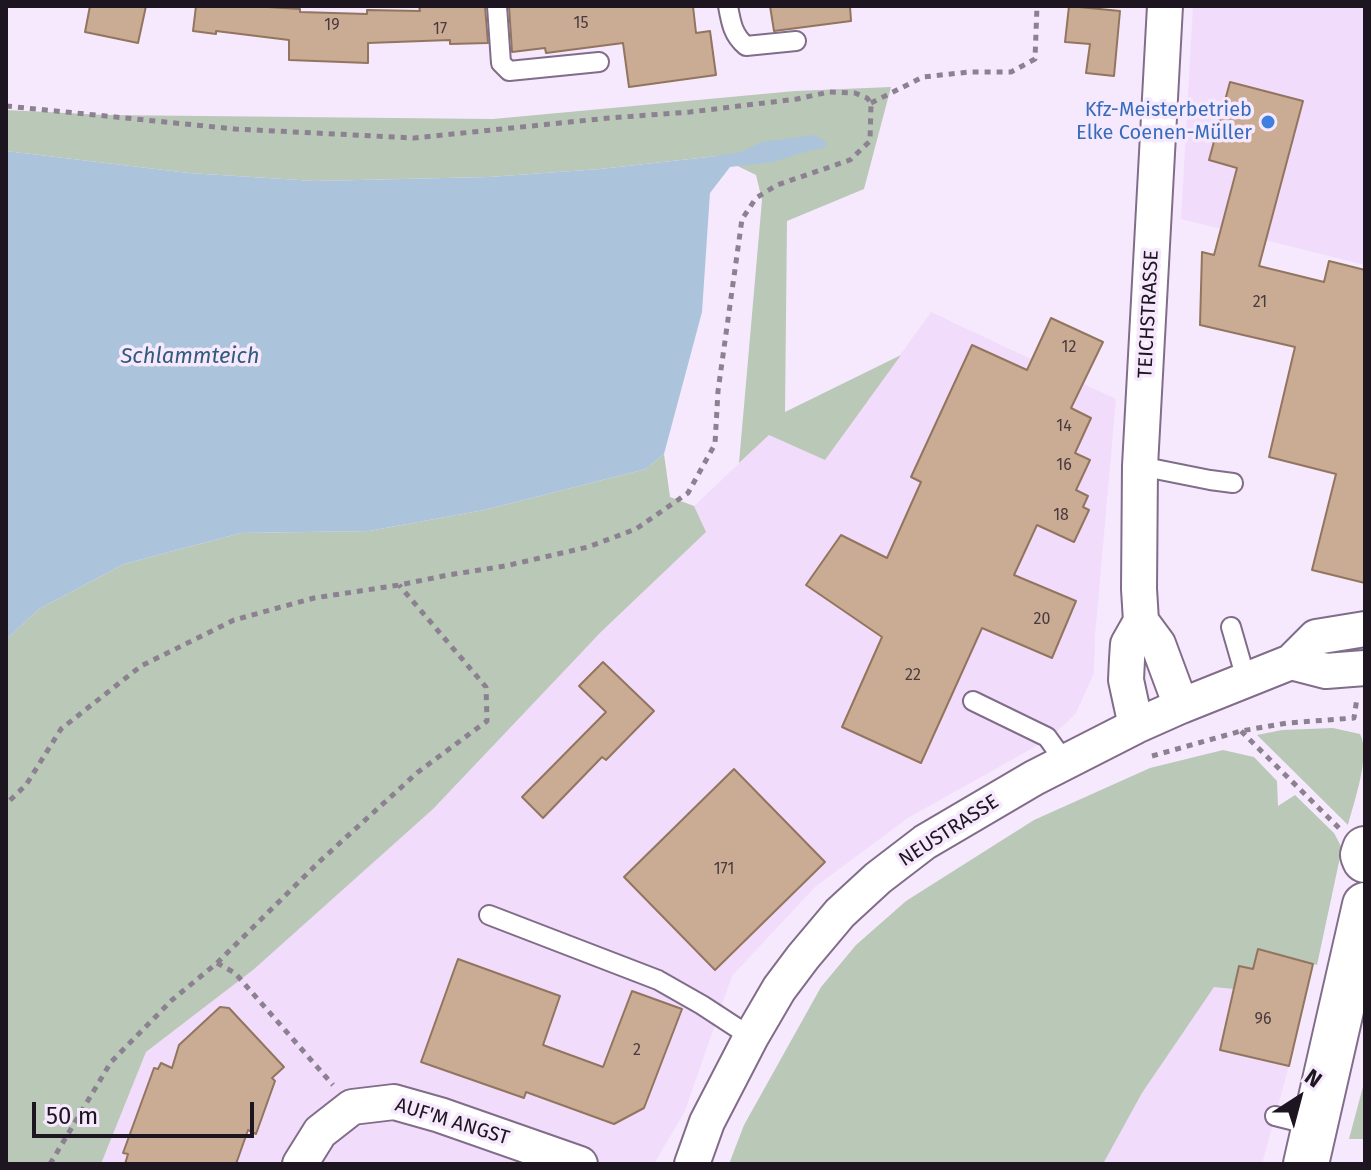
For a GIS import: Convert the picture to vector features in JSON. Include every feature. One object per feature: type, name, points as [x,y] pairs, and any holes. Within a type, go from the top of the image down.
[{"type":"main road","points":[[1298,1135],[1356,986],[1365,905]]},
{"type":"street","name":"TEICHSTRASSE","points":[[1165,6],[1140,466],[1139,589],[1141,621],[1158,644],[1181,706]]},
{"type":"street","name":"TEICHSTRASSE","points":[[1141,621],[1128,644],[1126,680],[1141,742]]},
{"type":"street","name":"NEUSTRASSE","points":[[692,1164],[707,1122],[779,989],[840,913],[878,878],[925,842],[1065,762],[1141,742],[1181,706],[1291,662],[1316,637],[1365,629]]},
{"type":"street","points":[[1291,662],[1326,671],[1365,668]]},
{"type":"street","name":"AUF'M ANGST","points":[[352,1107],[394,1102],[580,1164]]},
{"type":"street","points":[[300,1164],[320,1132],[352,1107]]},
{"type":"lane","points":[[497,6],[501,63],[509,71],[599,62]]},
{"type":"lane","points":[[728,6],[733,31],[746,46],[796,41]]},
{"type":"lane","points":[[1140,466],[1233,483]]},
{"type":"lane","points":[[1231,627],[1246,679]]},
{"type":"lane","points":[[973,701],[1047,737],[1065,762]]},
{"type":"lane","points":[[489,915],[658,980],[751,1037]]},
{"type":"path","points":[[871,103],[923,77],[1011,72],[1035,59],[1037,6]]},
{"type":"path","points":[[6,106],[235,129],[414,138],[690,112],[829,92],[855,93],[871,103],[870,141],[850,160],[777,185],[756,198],[742,219],[718,391],[715,444],[688,493],[636,529],[588,547],[505,566],[314,598],[234,620],[141,666],[61,729],[26,785],[6,804]]},
{"type":"path","points":[[50,1164],[111,1062],[172,1000],[217,963],[320,861],[407,782],[487,721],[486,687],[399,585]]},
{"type":"path","points":[[1141,742],[1287,723],[1354,718]]},
{"type":"path","points":[[1241,731],[1357,846]]},
{"type":"path","points":[[217,963],[235,973],[352,1107]]},
{"type":"shaded area","points":[[1193,6],[1365,6],[1365,265],[1181,219]]},
{"type":"shaded area","points":[[931,312],[1116,399],[1094,673],[1076,713],[1062,727],[1033,748],[908,818],[815,887],[732,976],[685,1111],[654,1164],[101,1164],[146,1052],[253,970],[705,532],[694,506],[769,435],[825,459]]},
{"type":"shaded area","points":[[1258,949],[1313,964],[1262,1164],[1103,1164],[1142,1093],[1214,986]]},
{"type":"green space","points":[[891,87],[864,189],[787,221],[785,412],[901,355],[825,460],[769,435],[739,463],[762,200],[756,175],[717,156],[489,177],[315,181],[189,173],[6,151],[6,110],[106,115],[493,119],[795,91]]},
{"type":"green space","points":[[664,454],[670,497],[694,506],[706,532],[600,633],[433,809],[253,970],[146,1052],[101,1164],[6,1164],[6,640],[39,609],[124,564],[241,533],[369,531],[484,510],[646,469]]},
{"type":"green space","points":[[1333,728],[1360,734],[1363,743],[1360,778],[1348,825],[1257,735],[1282,730]]},
{"type":"green space","points":[[1223,750],[1254,757],[1277,781],[1278,806],[1295,795],[1334,833],[1342,848],[1317,965],[1258,949],[1253,969],[1239,966],[1234,989],[1214,987],[1142,1093],[1103,1164],[729,1164],[744,1125],[821,987],[856,945],[906,901],[1034,820],[1150,768]]},
{"type":"green space","points":[[1365,1079],[1365,1139],[1349,1139]]},
{"type":"water","name":"Schlammteich","points":[[814,135],[826,142],[827,146],[773,162],[730,167],[710,193],[702,312],[664,454],[646,469],[484,510],[369,531],[241,533],[124,564],[39,609],[6,640],[6,151],[189,173],[315,181],[489,177],[600,169],[717,156],[741,152],[762,142]]},
{"type":"building","points":[[90,6],[146,6],[138,43],[85,32]]},
{"type":"building","points":[[196,6],[251,6],[300,9],[300,12],[367,14],[367,10],[420,11],[419,6],[485,6],[488,43],[450,44],[450,40],[368,43],[368,63],[289,60],[289,40],[193,31]]},
{"type":"building","points":[[509,6],[693,6],[696,33],[710,31],[716,75],[629,87],[623,43],[546,53],[545,48],[512,52]]},
{"type":"building","points":[[770,6],[850,6],[851,21],[774,31]]},
{"type":"building","points":[[1069,6],[1120,11],[1114,76],[1086,73],[1090,44],[1065,42]]},
{"type":"building","points":[[1230,82],[1303,101],[1259,266],[1324,282],[1329,261],[1365,270],[1365,583],[1312,570],[1336,474],[1269,457],[1295,347],[1200,325],[1202,252],[1214,255],[1237,168],[1209,160]]},
{"type":"building","points":[[1051,318],[1103,342],[1071,408],[1091,418],[1075,453],[1090,460],[1076,490],[1088,496],[1083,507],[1089,510],[1074,542],[1037,525],[1014,575],[1076,601],[1052,658],[982,628],[921,763],[842,727],[882,637],[806,585],[841,535],[887,558],[921,482],[911,477],[972,345],[1027,370]]},
{"type":"building","points":[[603,662],[654,711],[606,760],[602,757],[543,818],[522,797],[606,712],[579,686]]},
{"type":"building","points":[[734,769],[825,862],[715,970],[624,877]]},
{"type":"building","points":[[1258,949],[1313,964],[1289,1066],[1220,1050],[1239,966],[1253,969]]},
{"type":"building","points":[[458,959],[560,996],[543,1045],[603,1067],[632,991],[682,1009],[644,1108],[614,1124],[526,1092],[524,1098],[421,1062]]},
{"type":"building","points":[[220,1007],[229,1008],[284,1067],[272,1078],[275,1081],[256,1134],[248,1130],[236,1164],[125,1164],[128,1154],[123,1153],[154,1068],[158,1069],[161,1063],[172,1068],[179,1045]]},
{"type":"place","name":"Kfz-Meisterbetrieb Elke Coenen-Müller","points":[[1268,122]]}]
